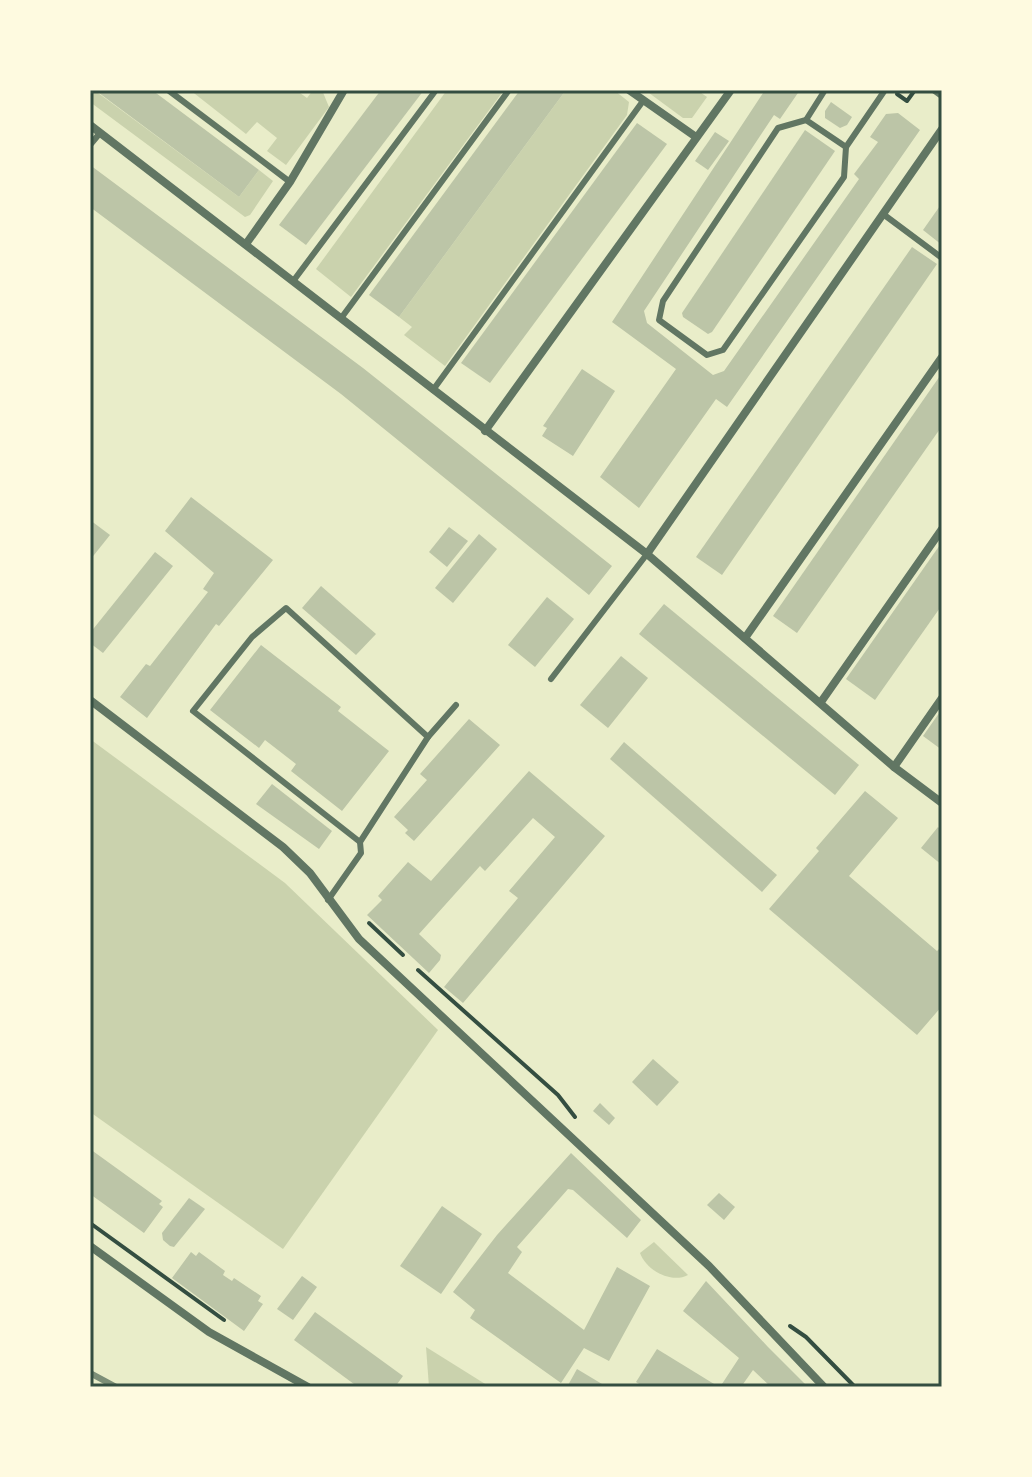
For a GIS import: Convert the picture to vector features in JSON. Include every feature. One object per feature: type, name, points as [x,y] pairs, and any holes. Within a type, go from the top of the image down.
[{"type":"street","points":[[246,244],[290,182],[344,90]]},
{"type":"street","points":[[629,90],[696,137]]},
{"type":"street","points":[[485,431],[731,90]]},
{"type":"street","points":[[935,90],[942,95]]},
{"type":"street","points":[[90,125],[647,554],[894,767],[942,803]]},
{"type":"street","points":[[647,554],[942,129]]},
{"type":"street","points":[[745,638],[942,357]]},
{"type":"street","points":[[821,702],[942,529]]},
{"type":"street","points":[[894,767],[942,698]]},
{"type":"street","points":[[90,700],[283,847],[310,873],[359,939],[709,1266],[824,1387]]},
{"type":"street","points":[[90,1246],[209,1332],[308,1387]]},
{"type":"lane","points":[[168,90],[290,182]]},
{"type":"lane","points":[[294,280],[436,90]]},
{"type":"lane","points":[[342,317],[509,90]]},
{"type":"lane","points":[[825,90],[806,120],[778,128],[663,301],[659,320],[707,355],[723,350],[844,177],[846,147],[885,90]]},
{"type":"lane","points":[[433,390],[643,101]]},
{"type":"lane","points":[[806,120],[846,147]]},
{"type":"lane","points":[[90,145],[100,133]]},
{"type":"lane","points":[[883,214],[942,258]]},
{"type":"lane","points":[[551,679],[647,554]]},
{"type":"lane","points":[[360,842],[193,711],[252,637],[286,608],[428,737]]},
{"type":"lane","points":[[328,900],[361,853],[360,842],[428,737],[456,705]]},
{"type":"path","points":[[892,90],[907,101],[915,90]]},
{"type":"path","points":[[90,1223],[227,1322]]},
{"type":"green space","points":[[90,90],[239,197],[259,170],[273,181],[250,215],[245,217],[90,102]]},
{"type":"green space","points":[[190,90],[296,90],[307,98],[313,90],[322,90],[329,107],[286,165],[267,151],[277,138],[257,122],[246,134]]},
{"type":"green space","points":[[447,90],[504,90],[351,297],[316,269]]},
{"type":"green space","points":[[566,90],[614,90],[629,102],[627,115],[445,366],[404,335],[412,327],[399,317]]},
{"type":"green space","points":[[645,90],[697,90],[707,97],[692,118],[683,118]]},
{"type":"green space","points":[[90,739],[285,883],[438,1030],[283,1249],[90,1112]]},
{"type":"green space","points":[[654,1242],[688,1275],[674,1278],[653,1270],[640,1253]]},
{"type":"green space","points":[[426,1347],[490,1387],[429,1387]]},
{"type":"building","points":[[95,90],[152,90],[259,170],[239,197]]},
{"type":"building","points":[[381,90],[424,90],[306,245],[279,225]]},
{"type":"building","points":[[520,90],[566,90],[399,317],[369,295]]},
{"type":"building","points":[[765,90],[800,90],[780,119],[774,115],[644,311],[647,323],[713,375],[724,371],[859,179],[854,174],[878,142],[870,137],[886,114],[898,113],[920,130],[727,407],[716,399],[639,508],[600,477],[676,369],[612,322]]},
{"type":"building","points":[[831,102],[852,117],[847,125],[840,128],[825,118],[825,111]]},
{"type":"building","points":[[637,123],[667,144],[490,383],[461,363]]},
{"type":"building","points":[[805,130],[835,151],[708,334],[683,317],[682,313]]},
{"type":"building","points":[[715,132],[729,141],[708,170],[695,161]]},
{"type":"building","points":[[90,165],[363,368],[612,566],[589,595],[341,394],[90,207]]},
{"type":"building","points":[[942,203],[942,245],[923,230]]},
{"type":"building","points":[[912,247],[937,264],[722,575],[696,557]]},
{"type":"building","points":[[582,369],[615,391],[573,456],[542,436],[547,428],[543,426]]},
{"type":"building","points":[[942,373],[942,426],[797,633],[773,616]]},
{"type":"building","points":[[191,497],[273,560],[219,626],[216,624],[147,718],[120,697],[146,664],[150,666],[208,592],[203,589],[214,573],[165,531]]},
{"type":"building","points":[[90,520],[110,535],[90,560]]},
{"type":"building","points":[[449,527],[468,541],[447,567],[429,552]]},
{"type":"building","points":[[479,534],[497,549],[453,603],[435,588]]},
{"type":"building","points":[[942,542],[942,605],[875,700],[846,679]]},
{"type":"building","points":[[155,552],[173,566],[103,653],[90,643],[90,633]]},
{"type":"building","points":[[321,586],[376,634],[356,655],[302,608]]},
{"type":"building","points":[[547,597],[574,619],[535,667],[508,645]]},
{"type":"building","points":[[664,604],[859,765],[835,795],[639,634]]},
{"type":"building","points":[[261,645],[341,707],[338,711],[389,751],[342,811],[291,771],[296,764],[265,740],[259,748],[210,710]]},
{"type":"building","points":[[621,656],[648,678],[608,728],[580,705]]},
{"type":"building","points":[[942,709],[942,750],[923,736]]},
{"type":"building","points":[[469,719],[500,745],[414,841],[405,833],[408,830],[394,817],[427,780],[420,774]]},
{"type":"building","points":[[624,742],[777,875],[762,892],[610,759]]},
{"type":"building","points":[[529,771],[605,836],[463,1003],[444,987],[518,898],[509,891],[555,837],[533,818],[485,871],[480,866],[419,934],[441,955],[429,973],[367,915],[382,900],[378,896],[408,862],[431,881]]},
{"type":"building","points":[[272,784],[332,831],[319,849],[256,804]]},
{"type":"building","points":[[865,791],[898,818],[849,876],[937,951],[942,946],[942,1006],[917,1035],[769,909]]},
{"type":"building","points":[[938,827],[942,831],[942,865],[921,848]]},
{"type":"building","points":[[653,1059],[679,1082],[657,1106],[632,1082]]},
{"type":"building","points":[[600,1103],[615,1118],[609,1125],[593,1111]]},
{"type":"building","points":[[90,1149],[162,1201],[159,1204],[163,1207],[144,1233],[90,1194]]},
{"type":"building","points":[[571,1153],[641,1220],[627,1238],[573,1190],[568,1189],[517,1247],[522,1252],[508,1273],[584,1330],[617,1267],[650,1286],[609,1361],[584,1348],[561,1383],[470,1318],[475,1310],[453,1292],[497,1235]]},
{"type":"building","points":[[719,1193],[735,1207],[724,1220],[707,1205]]},
{"type":"building","points":[[189,1198],[205,1209],[174,1247],[170,1246],[163,1240],[162,1233]]},
{"type":"building","points":[[442,1206],[482,1234],[441,1294],[400,1266]]},
{"type":"building","points":[[191,1252],[196,1256],[199,1252],[225,1271],[223,1275],[232,1281],[234,1278],[261,1296],[258,1301],[263,1304],[244,1331],[172,1278]]},
{"type":"building","points":[[302,1276],[317,1287],[293,1320],[277,1309]]},
{"type":"building","points":[[706,1281],[808,1387],[771,1387],[753,1370],[741,1387],[720,1387],[739,1358],[683,1311]]},
{"type":"building","points":[[315,1312],[403,1376],[395,1387],[358,1387],[294,1340]]},
{"type":"building","points":[[657,1349],[719,1387],[644,1387],[636,1382]]},
{"type":"building","points":[[577,1369],[607,1387],[567,1387]]},
{"type":"railway","points":[[90,1373],[116,1387]]}]
